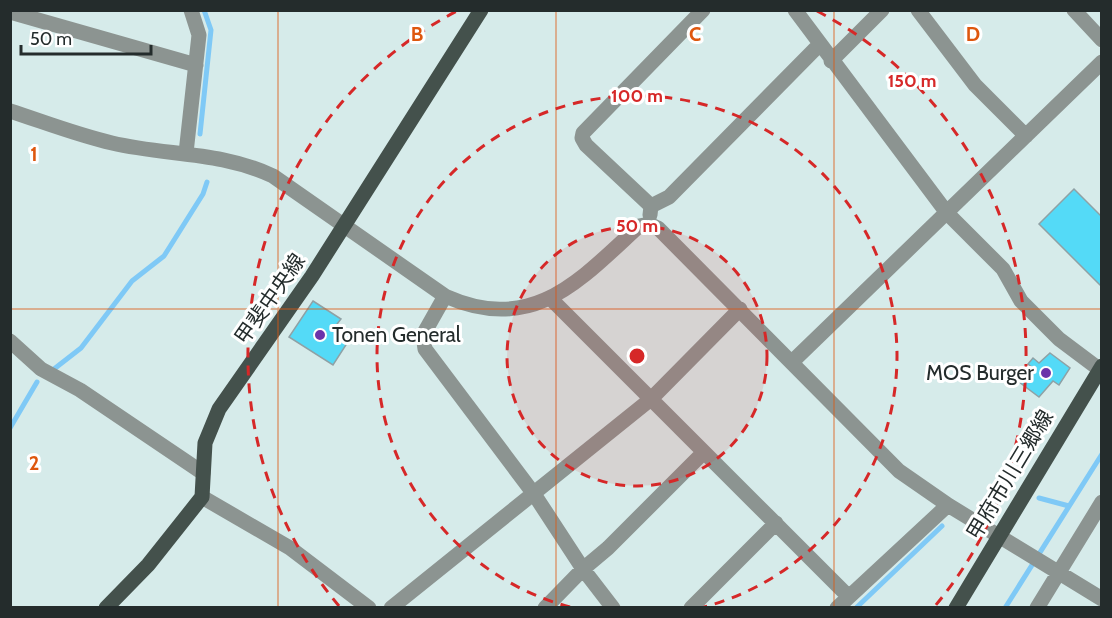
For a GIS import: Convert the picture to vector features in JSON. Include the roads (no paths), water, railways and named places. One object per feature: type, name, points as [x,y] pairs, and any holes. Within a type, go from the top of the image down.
[{"type":"main road","name":"甲斐中央線","points":[[202,497],[205,443],[219,409],[345,227],[481,10]]},
{"type":"main road","name":"甲府市川三郷線","points":[[956,608],[1100,367]]},
{"type":"main road","points":[[106,608],[148,565],[202,497]]},
{"type":"street","points":[[186,153],[199,35],[191,10]]},
{"type":"street","points":[[651,206],[586,146],[582,138],[583,133],[703,10]]},
{"type":"street","points":[[795,10],[947,213],[1003,269],[1021,301],[1059,339],[1100,367]]},
{"type":"street","points":[[831,61],[882,10]]},
{"type":"street","points":[[918,10],[975,86],[1026,136]]},
{"type":"street","points":[[1074,10],[1101,40]]},
{"type":"street","points":[[10,12],[196,65]]},
{"type":"street","points":[[651,206],[669,197],[819,45]]},
{"type":"street","points":[[792,363],[1101,62]]},
{"type":"street","points":[[10,111],[112,143],[232,160],[256,168],[273,176],[445,296],[465,305],[498,309],[526,306],[551,298],[579,280],[639,226],[649,224],[658,228],[899,471],[948,505],[1101,599]]},
{"type":"street","points":[[649,224],[651,206]]},
{"type":"street","points":[[445,296],[423,335],[424,349],[534,494],[583,569],[613,608]]},
{"type":"street","points":[[551,298],[848,597]]},
{"type":"street","points":[[391,608],[651,399],[740,309]]},
{"type":"street","points":[[10,341],[41,369],[80,390],[203,473]]},
{"type":"street","points":[[545,608],[704,452]]},
{"type":"street","points":[[202,497],[290,548],[369,608]]},
{"type":"street","points":[[1037,608],[1056,570],[1101,502]]},
{"type":"street","points":[[837,608],[948,505]]},
{"type":"street","points":[[692,608],[776,523]]},
{"type":"waterway","points":[[200,134],[211,30],[204,10]]},
{"type":"waterway","points":[[54,369],[81,348],[132,281],[164,256],[203,194],[207,182]]},
{"type":"waterway","points":[[10,428],[37,382]]},
{"type":"waterway","points":[[1005,608],[1102,454]]},
{"type":"waterway","points":[[1039,498],[1069,506]]},
{"type":"waterway","points":[[856,608],[942,526]]},
{"type":"place","name":"Tonen General","points":[[320,335]]},
{"type":"place","name":"MOS Burger","points":[[1046,373]]}]
